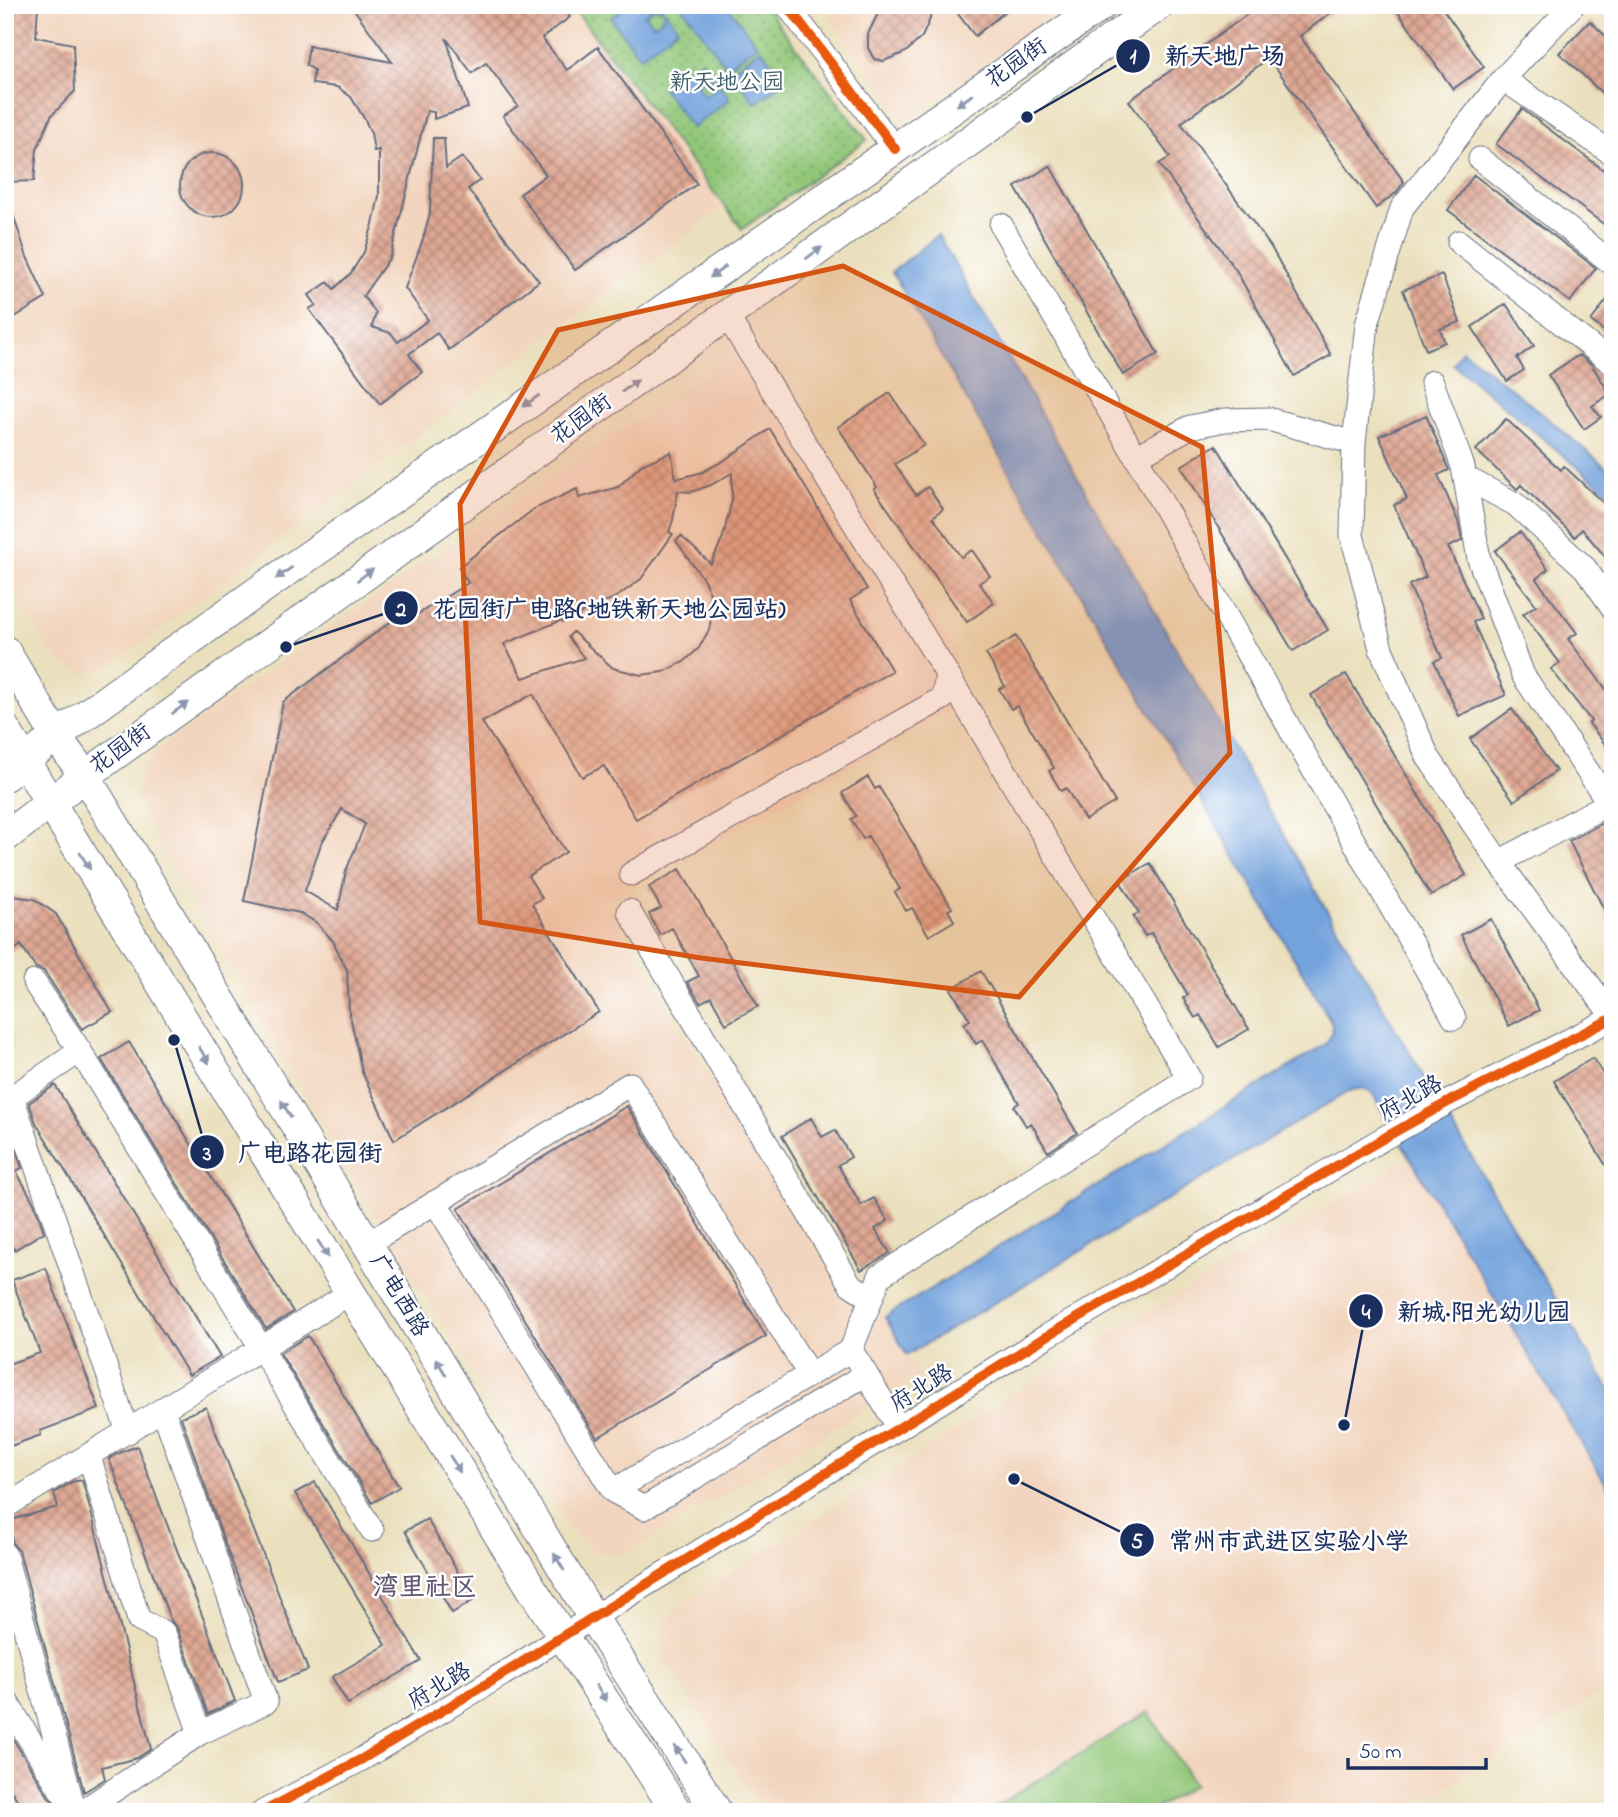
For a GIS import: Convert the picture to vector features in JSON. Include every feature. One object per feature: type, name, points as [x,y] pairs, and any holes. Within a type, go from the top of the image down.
[{"type":"main road","name":"花园街","points":[[15,769],[56,736],[257,592],[1102,5]]},
{"type":"main road","name":"花园街","points":[[5,837],[85,776],[1159,5]]},
{"type":"main road","name":"广电西路","points":[[5,651],[56,736],[85,776],[593,1618],[717,1812]]},
{"type":"main road","points":[[5,729],[15,769]]},
{"type":"main road","name":"广电西路","points":[[15,769],[49,803],[534,1592],[677,1812]]},
{"type":"street","points":[[787,5],[895,149]]},
{"type":"street","points":[[1573,5],[1503,79],[1402,208],[1367,324],[1354,443],[1352,535],[1381,649],[1428,757],[1499,862],[1613,1018]]},
{"type":"street","points":[[1503,79],[1613,154]]},
{"type":"street","points":[[1480,159],[1613,264]]},
{"type":"street","points":[[1001,225],[1136,457],[1454,1018]]},
{"type":"street","points":[[1459,242],[1613,364]]},
{"type":"street","points":[[612,1491],[851,1350],[880,1276],[1189,1078],[947,674],[727,316]]},
{"type":"street","points":[[1432,382],[1464,467],[1479,559],[1523,675],[1611,802],[1499,862]]},
{"type":"street","points":[[1136,457],[1190,427],[1225,421],[1268,419],[1354,443]]},
{"type":"street","points":[[1465,478],[1514,504],[1585,568],[1613,608]]},
{"type":"street","points":[[631,874],[943,698],[947,674]]},
{"type":"street","points":[[629,911],[850,1284],[871,1298]]},
{"type":"street","points":[[34,982],[80,1051],[372,1530]]},
{"type":"street","name":"府北路","points":[[263,1812],[362,1759],[1047,1336],[1384,1138],[1450,1101],[1613,1018]]},
{"type":"street","points":[[80,1051],[12,1097],[128,1432]]},
{"type":"street","points":[[367,1244],[631,1084],[809,1374]]},
{"type":"street","points":[[435,1202],[612,1491],[644,1508],[866,1374]]},
{"type":"street","points":[[5,1507],[350,1293]]},
{"type":"street","points":[[851,1350],[899,1428]]},
{"type":"street","points":[[81,1812],[200,1733],[266,1702],[163,1409]]},
{"type":"street","points":[[89,1456],[139,1620],[164,1633],[200,1733]]},
{"type":"street","points":[[5,1555],[75,1812]]},
{"type":"street","points":[[5,1699],[75,1812]]},
{"type":"highlighted area","points":[[843,266],[1202,447],[1230,753],[1019,997],[701,958],[480,922],[460,504],[558,330]]},
{"type":"shaded area","points":[[5,5],[571,5],[725,206],[107,669],[84,673],[65,666],[50,651],[5,577]]},
{"type":"shaded area","points":[[822,5],[1067,5],[906,121]]},
{"type":"shaded area","points":[[758,340],[955,649],[959,706],[606,902],[843,1290],[885,1317],[920,1377],[623,1555],[594,1552],[575,1535],[376,1217],[152,831],[137,794],[143,768],[157,749],[407,574]]},
{"type":"shaded area","points":[[1410,1158],[1613,1496],[1613,1686],[1406,1812],[763,1812],[665,1659],[660,1626],[684,1603],[1074,1355]]},
{"type":"green space","name":"新天地公园","points":[[571,5],[764,5],[867,140],[742,229]]},
{"type":"green space","points":[[1148,1712],[1194,1785],[1150,1812],[987,1812]]},
{"type":"water","points":[[628,5],[661,5],[663,8],[659,10],[656,6],[645,15],[654,25],[664,17],[662,13],[665,11],[678,28],[640,57],[611,18]]},
{"type":"water","points":[[681,5],[727,5],[757,45],[727,67]]},
{"type":"water","points":[[761,49],[785,81],[755,103],[731,71]]},
{"type":"water","points":[[701,60],[715,78],[711,81],[708,76],[697,85],[705,96],[716,88],[714,84],[717,81],[730,99],[692,128],[663,89]]},
{"type":"water","points":[[938,235],[1386,1013],[1613,1395],[1613,1496],[1372,1094],[1364,1088],[1352,1090],[1334,1100],[907,1355],[885,1317],[1326,1044],[1332,1033],[1332,1023],[892,272]]},
{"type":"water","points":[[1462,350],[1613,473],[1613,493],[1609,493],[1453,364]]},
{"type":"building","points":[[5,5],[38,5],[36,37],[73,44],[75,91],[51,116],[37,149],[34,181],[5,182]]},
{"type":"building","points":[[351,5],[562,5],[570,17],[542,38],[567,70],[598,47],[697,184],[575,270],[520,194],[546,175],[503,116],[518,106],[486,63],[472,73],[446,38],[468,108],[434,119],[434,112],[427,111],[390,257],[363,296],[376,313],[372,327],[391,333],[398,342],[428,320],[405,288],[430,213],[433,138],[444,138],[446,168],[462,157],[480,180],[468,189],[539,281],[449,350],[437,333],[409,354],[422,372],[380,404],[309,309],[316,305],[309,295],[328,282],[334,289],[351,273],[364,252],[379,196],[379,150],[374,151],[371,133],[365,120],[351,97],[337,87],[312,84],[314,70],[306,65],[309,46],[392,62]]},
{"type":"building","points":[[882,5],[932,5],[930,19],[922,37],[906,52],[884,61],[874,59],[868,48],[868,34]]},
{"type":"building","points":[[951,5],[1013,5],[975,36]]},
{"type":"building","points":[[1260,5],[1341,5],[1300,36],[1404,182],[1396,193],[1376,208],[1269,58],[1181,123],[1271,247],[1331,355],[1294,376],[1236,270],[1159,164],[1170,157],[1129,101]]},
{"type":"building","points":[[1393,5],[1440,5],[1484,67],[1453,89]]},
{"type":"building","points":[[1590,21],[1613,43],[1613,101],[1559,53]]},
{"type":"building","points":[[1522,109],[1613,177],[1613,231],[1496,144]]},
{"type":"building","points":[[206,153],[218,153],[235,162],[242,173],[242,197],[235,208],[218,217],[206,217],[194,212],[185,203],[180,191],[180,179],[185,167],[194,158]]},
{"type":"building","points":[[1050,166],[1158,354],[1123,375],[1015,187]]},
{"type":"building","points":[[1474,175],[1596,268],[1570,302],[1448,210]]},
{"type":"building","points":[[5,199],[8,199],[27,257],[46,298],[5,323]]},
{"type":"building","points":[[1442,275],[1460,322],[1440,329],[1445,342],[1426,350],[1403,290]]},
{"type":"building","points":[[1613,292],[1613,338],[1591,321]]},
{"type":"building","points":[[1506,304],[1534,346],[1517,358],[1524,370],[1507,381],[1472,327]]},
{"type":"building","points":[[1579,355],[1591,364],[1610,394],[1592,406],[1601,417],[1584,429],[1548,375]]},
{"type":"building","points":[[890,393],[924,445],[895,464],[916,495],[928,487],[943,509],[933,517],[961,557],[972,550],[990,576],[979,583],[994,603],[967,622],[874,489],[877,487],[838,427]]},
{"type":"building","points":[[1426,415],[1449,470],[1438,475],[1458,521],[1462,541],[1448,547],[1481,619],[1473,622],[1506,695],[1459,716],[1434,661],[1442,658],[1409,585],[1426,577],[1394,505],[1407,499],[1379,436]]},
{"type":"building","points":[[1506,419],[1561,470],[1564,466],[1613,512],[1613,566],[1582,529],[1575,537],[1521,485],[1517,489],[1476,450]]},
{"type":"building","points":[[770,429],[867,589],[850,600],[892,671],[636,819],[604,766],[582,777],[533,694],[482,722],[566,852],[528,876],[542,898],[532,904],[599,1012],[394,1140],[362,1072],[349,1010],[347,970],[333,941],[317,923],[300,913],[244,901],[283,702],[397,617],[402,624],[468,583],[459,567],[534,509],[577,489],[579,498],[618,487],[641,465],[671,452],[676,479],[703,472]],"holes":[[[732,473],[732,500],[723,537],[711,564],[681,536],[676,541],[704,580],[711,596],[709,630],[699,648],[684,662],[663,672],[641,675],[613,668],[573,632],[568,637],[584,658],[523,678],[504,644],[562,620],[563,622],[618,596],[641,579],[673,534],[669,532],[678,491],[691,492]],[[342,809],[365,824],[346,871],[338,910],[305,891],[321,844]]]},
{"type":"building","points":[[1216,445],[1328,630],[1293,651],[1181,466]]},
{"type":"building","points":[[1520,532],[1548,569],[1536,579],[1577,633],[1568,639],[1613,698],[1613,755],[1551,669],[1560,663],[1523,614],[1536,605],[1495,551]]},
{"type":"building","points":[[1016,636],[1115,802],[1085,820],[1066,788],[1061,791],[1049,771],[1054,768],[1017,706],[1011,709],[999,689],[1005,686],[986,654]]},
{"type":"building","points":[[1346,674],[1466,875],[1431,896],[1311,695]]},
{"type":"building","points":[[1512,709],[1556,771],[1514,801],[1470,739]]},
{"type":"building","points":[[868,777],[875,789],[879,787],[952,908],[948,910],[954,921],[929,936],[912,908],[906,911],[895,892],[900,889],[868,836],[863,839],[851,819],[856,816],[842,793]]},
{"type":"building","points":[[1604,822],[1613,839],[1613,927],[1569,841]]},
{"type":"building","points":[[1150,863],[1249,1029],[1219,1047],[1200,1015],[1195,1018],[1183,998],[1188,995],[1151,933],[1145,936],[1133,916],[1139,913],[1120,881]]},
{"type":"building","points":[[680,869],[758,1006],[726,1024],[711,997],[700,1003],[687,982],[699,976],[672,928],[660,935],[649,914],[661,908],[649,887]]},
{"type":"building","points":[[5,895],[34,899],[56,914],[112,1012],[82,1029],[44,971],[36,968],[21,945],[5,957]]},
{"type":"building","points":[[1491,919],[1539,1010],[1509,1026],[1461,935]]},
{"type":"building","points":[[981,971],[1077,1133],[1048,1152],[1031,1123],[1026,1126],[1014,1106],[1019,1103],[982,1040],[976,1044],[964,1024],[970,1020],[951,989]]},
{"type":"building","points":[[129,1042],[293,1312],[266,1329],[101,1059]]},
{"type":"building","points":[[1593,1058],[1613,1090],[1613,1177],[1554,1081]]},
{"type":"building","points":[[55,1085],[220,1357],[189,1375],[36,1123],[29,1103]]},
{"type":"building","points":[[627,1106],[766,1336],[597,1438],[458,1209]]},
{"type":"building","points":[[811,1118],[822,1137],[835,1130],[851,1157],[838,1165],[861,1205],[874,1198],[888,1221],[875,1229],[890,1253],[861,1270],[782,1136]]},
{"type":"building","points":[[5,1132],[16,1150],[22,1168],[16,1171],[34,1203],[44,1232],[14,1250],[5,1234]]},
{"type":"building","points":[[46,1268],[99,1409],[40,1431],[41,1435],[5,1448],[5,1365],[40,1353],[12,1280]]},
{"type":"building","points":[[308,1336],[399,1487],[372,1503],[280,1353]]},
{"type":"building","points":[[206,1407],[308,1670],[278,1682],[225,1544],[181,1417]]},
{"type":"building","points":[[137,1446],[235,1701],[208,1714],[177,1628],[171,1621],[109,1459]]},
{"type":"building","points":[[82,1480],[151,1749],[137,1758],[102,1767],[105,1779],[84,1792],[19,1551],[13,1544],[7,1521],[58,1507],[54,1493],[72,1482]]},
{"type":"building","points":[[315,1482],[421,1661],[348,1704],[332,1677],[386,1645],[295,1493]]},
{"type":"building","points":[[427,1519],[474,1600],[452,1613],[405,1531]]},
{"type":"building","points":[[5,1726],[50,1799],[59,1805],[60,1812],[26,1812],[5,1782]]},
{"type":"cycle path","points":[[787,5],[895,149]]},
{"type":"cycle path","points":[[263,1812],[362,1759],[518,1665],[1047,1336],[1384,1138],[1450,1101],[1613,1018]]},
{"type":"place","name":"新天地广场","points":[[1027,117]]},
{"type":"place","name":"花园街广电路(地铁新天地公园站)","points":[[286,647]]},
{"type":"place","name":"广电路花园街","points":[[174,1040]]},
{"type":"place","name":"新城·阳光幼儿园","points":[[1344,1425]]},
{"type":"place","name":"常州市武进区实验小学","points":[[1014,1479]]},
{"type":"district","name":"湾里社区","points":[[425,1589]]}]
